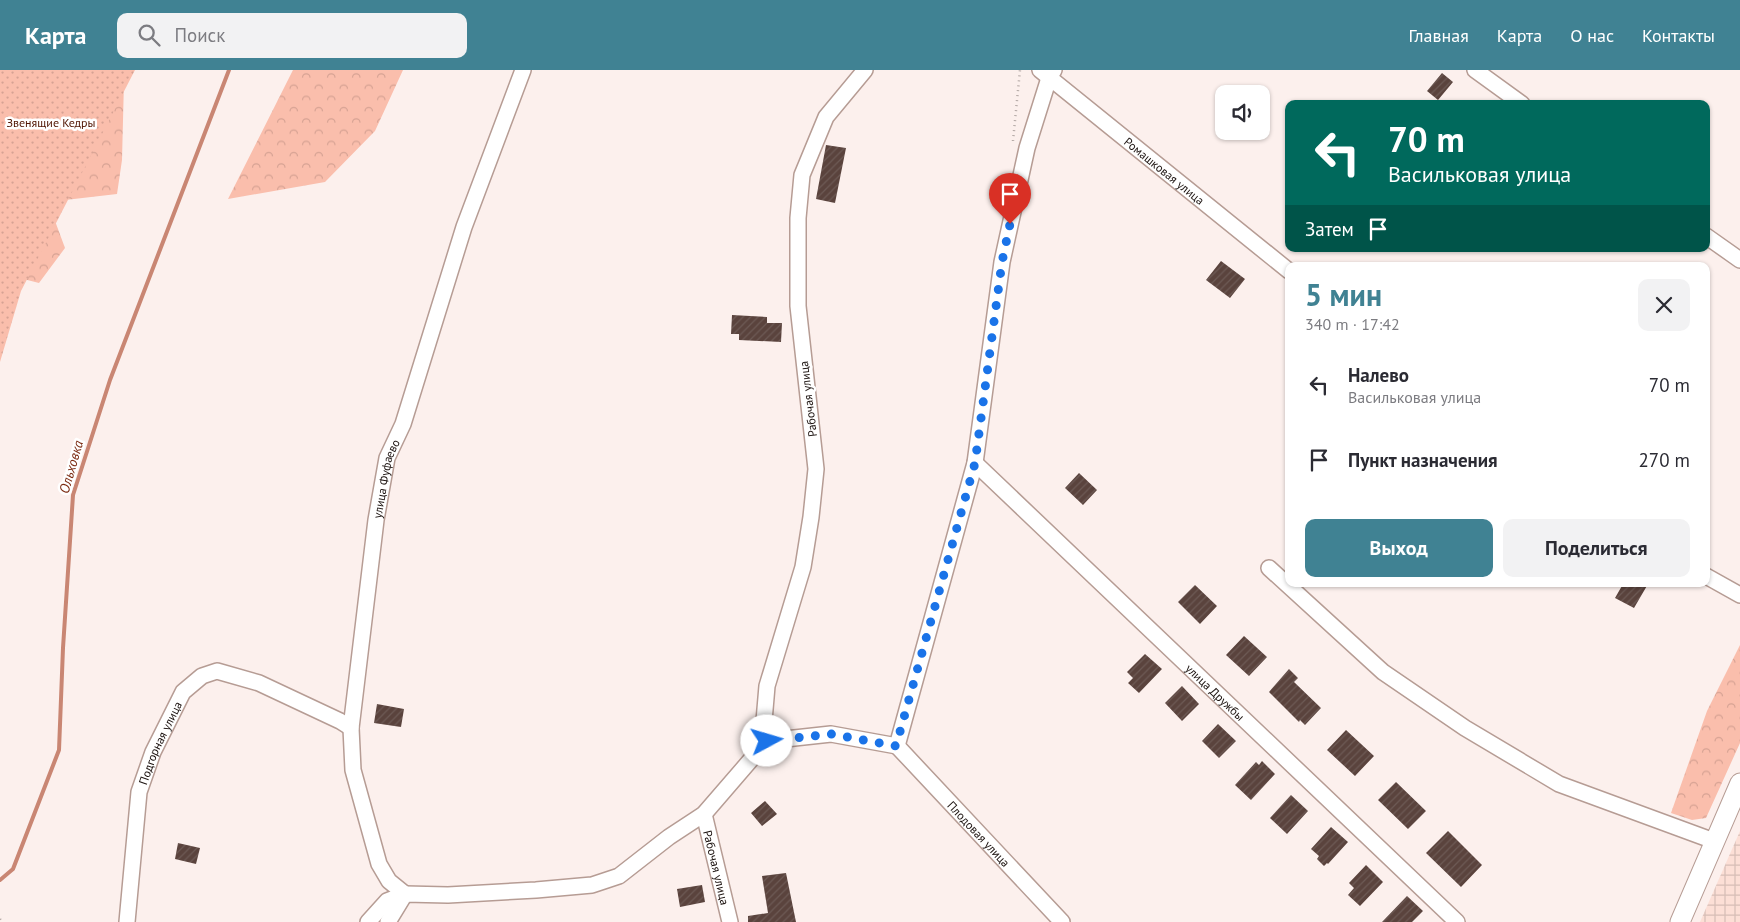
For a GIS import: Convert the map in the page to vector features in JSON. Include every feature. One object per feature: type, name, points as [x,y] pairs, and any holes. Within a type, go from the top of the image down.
[{"type":"street","name":"улица Фуфаево","points":[[405,894],[389,880],[379,864],[353,770],[351,728],[376,520],[387,458],[403,424],[464,227],[523,70]]},
{"type":"street","name":"Рабочая улица","points":[[767,741],[764,721],[767,686],[803,567],[816,469],[798,306],[798,218],[802,175],[826,116],[865,70]]},
{"type":"street","points":[[1475,70],[1516,100]]},
{"type":"street","points":[[368,922],[387,901],[405,894],[448,895],[592,885],[618,876],[669,837],[704,814],[767,741],[831,734],[896,746],[975,463],[1002,262],[1027,148],[1048,73]]},
{"type":"street","name":"Ромашковая улица","points":[[1048,73],[1285,268]]},
{"type":"street","points":[[1710,239],[1740,260]]},
{"type":"street","name":"улица Дружбы","points":[[975,463],[1457,922]]},
{"type":"street","points":[[1269,568],[1285,583]]},
{"type":"street","points":[[1710,578],[1740,595]]},
{"type":"street","points":[[1290,587],[1383,672],[1465,728],[1560,784],[1714,840]]},
{"type":"street","name":"Подгорная улица","points":[[127,922],[139,792],[153,752],[183,692],[202,676],[218,672],[259,683],[351,728]]},
{"type":"street","name":"Плодовая улица","points":[[896,746],[1062,922]]},
{"type":"street","points":[[1680,922],[1714,840],[1736,803],[1740,783]]},
{"type":"street","name":"Рабочая улица","points":[[704,814],[730,922]]},
{"type":"street","points":[[388,922],[405,894]]},
{"type":"shaded area","points":[[1740,831],[1740,922],[1700,922]]},
{"type":"green space","name":"Звенящие Кедры","points":[[0,70],[135,70],[21,291],[0,362]]},
{"type":"green space","points":[[293,70],[403,70],[375,131],[325,182],[228,199]]},
{"type":"green space","name":"Звенящие Кедры","points":[[124,81],[122,160],[117,194],[48,202],[65,248],[39,283],[0,273],[0,139]]},
{"type":"green space","points":[[1740,645],[1740,743],[1706,818],[1692,820],[1671,813],[1707,711]]},
{"type":"building","points":[[1442,73],[1453,82],[1438,100],[1427,91]]},
{"type":"building","points":[[826,145],[846,148],[835,203],[816,199]]},
{"type":"building","points":[[1221,261],[1245,279],[1230,298],[1206,280]]},
{"type":"building","points":[[732,315],[767,317],[767,323],[782,323],[781,342],[739,340],[739,334],[731,334]]},
{"type":"building","points":[[1079,473],[1097,490],[1083,505],[1065,488]]},
{"type":"building","points":[[1195,585],[1217,606],[1200,624],[1178,602]]},
{"type":"building","points":[[1621,587],[1646,587],[1634,608],[1615,598]]},
{"type":"building","points":[[1244,636],[1267,657],[1249,676],[1226,655]]},
{"type":"building","points":[[1145,654],[1162,669],[1139,693],[1128,683],[1133,678],[1127,672]]},
{"type":"building","points":[[1289,669],[1298,678],[1294,682],[1321,708],[1305,725],[1300,720],[1299,722],[1269,692]]},
{"type":"building","points":[[1182,686],[1199,704],[1182,721],[1165,703]]},
{"type":"building","points":[[377,704],[404,709],[401,727],[374,723]]},
{"type":"building","points":[[1218,724],[1236,741],[1219,758],[1202,741]]},
{"type":"building","points":[[1346,730],[1374,756],[1355,776],[1327,750]]},
{"type":"building","points":[[1262,761],[1275,774],[1251,800],[1235,785],[1256,762],[1259,765]]},
{"type":"building","points":[[1396,782],[1426,811],[1408,829],[1378,800]]},
{"type":"building","points":[[1291,795],[1308,811],[1287,834],[1270,818]]},
{"type":"building","points":[[765,801],[777,814],[762,826],[751,813]]},
{"type":"building","points":[[1331,827],[1348,842],[1324,866],[1317,859],[1319,856],[1311,849]]},
{"type":"building","points":[[1448,831],[1482,865],[1461,887],[1426,853]]},
{"type":"building","points":[[178,843],[200,848],[196,864],[175,859]]},
{"type":"building","points":[[1366,865],[1383,882],[1360,906],[1348,895],[1354,888],[1349,883]]},
{"type":"building","points":[[786,873],[796,922],[748,922],[748,916],[768,913],[762,876]]},
{"type":"building","points":[[702,885],[705,902],[680,907],[677,889]]},
{"type":"building","points":[[1407,896],[1423,911],[1412,922],[1382,922]]},
{"type":"waterway","name":"Ольховка","points":[[0,880],[13,869],[59,750],[63,648],[73,495],[110,380],[229,70]]},
{"type":"route","points":[[767,741],[831,734],[896,746],[975,463],[1002,262],[1010,224]]}]
